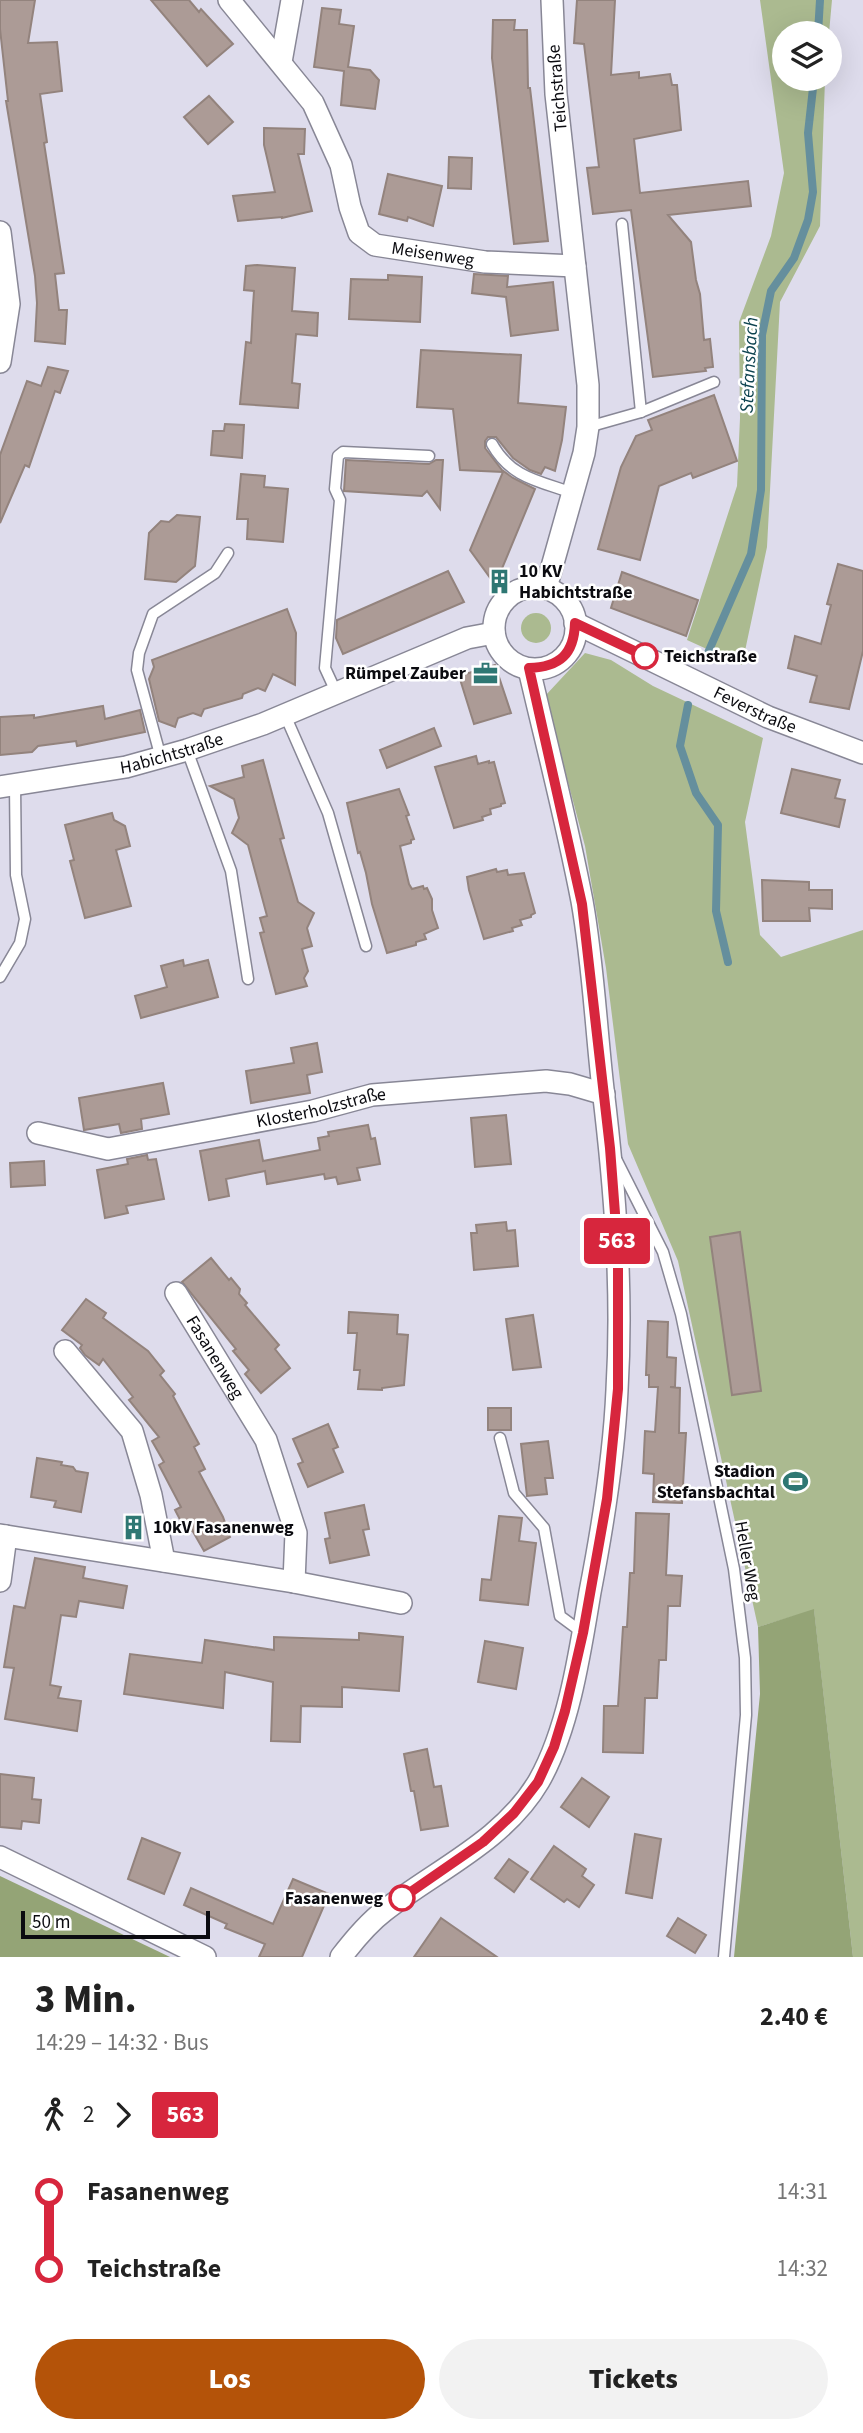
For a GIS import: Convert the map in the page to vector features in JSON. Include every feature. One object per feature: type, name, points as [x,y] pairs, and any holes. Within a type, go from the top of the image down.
[{"type":"street","name":"Meisenweg","points":[[229,0],[313,103],[341,165],[359,233],[375,245],[485,262],[575,266]]},
{"type":"street","points":[[281,62],[292,0]]},
{"type":"street","name":"Teichstraße","points":[[546,588],[589,427],[588,385],[556,94],[552,0]]},
{"type":"street","points":[[0,232],[9,304],[0,362]]},
{"type":"street","points":[[546,588],[560,595],[570,607],[575,623],[575,638],[569,651],[558,662],[544,668],[515,664],[504,655],[494,633],[498,610],[506,598],[525,589],[546,588]]},
{"type":"street","name":"Feverstraße","points":[[575,623],[768,717],[863,753]]},
{"type":"street","name":"Habichtstraße","points":[[8,786],[127,767],[187,750],[285,715],[467,638],[494,633]]},
{"type":"street","points":[[341,1957],[355,1939],[386,1910],[491,1835],[514,1813],[538,1782],[554,1747],[565,1711],[583,1633],[607,1499],[618,1389],[618,1253],[610,1148],[582,904],[529,668]]},
{"type":"street","name":"Klosterholzstraße","points":[[38,1133],[108,1149],[313,1111],[372,1095],[546,1081],[570,1084],[604,1094]]},
{"type":"street","name":"Fasanenweg","points":[[176,1293],[266,1440],[296,1533],[294,1582]]},
{"type":"street","points":[[65,1351],[132,1431],[151,1494],[164,1561]]},
{"type":"street","points":[[0,1581],[3,1536],[294,1582],[401,1603]]},
{"type":"street","points":[[0,1857],[205,1957]]},
{"type":"lane","points":[[622,224],[641,412]]},
{"type":"lane","points":[[589,427],[641,412],[714,382]]},
{"type":"lane","points":[[492,444],[501,459],[517,473],[573,493]]},
{"type":"lane","points":[[337,694],[325,668],[340,500],[335,489],[338,456],[343,452],[429,456]]},
{"type":"lane","points":[[161,758],[137,670],[139,653],[153,614],[215,573],[228,553]]},
{"type":"lane","points":[[285,715],[328,813],[366,946]]},
{"type":"lane","points":[[187,750],[231,872],[248,979]]},
{"type":"lane","points":[[0,977],[20,943],[25,919],[16,874],[8,786]]},
{"type":"lane","name":"Heller Weg","points":[[610,1148],[667,1264],[681,1314],[734,1569],[745,1658],[746,1715],[724,1957]]},
{"type":"lane","points":[[500,1438],[514,1493],[544,1528],[560,1616],[583,1633]]},
{"type":"green space","points":[[760,0],[832,0],[830,21],[772,21],[772,86]]},
{"type":"green space","points":[[773,91],[825,91],[820,226],[780,302],[767,547],[742,665],[687,640],[737,486],[740,418],[739,322],[771,236],[784,173]]},
{"type":"green space","points":[[536,613],[547,617],[551,628],[547,639],[536,643],[525,639],[521,628],[525,617]]},
{"type":"green space","name":"Stadion Stefansbachtal","points":[[585,653],[611,660],[653,686],[763,738],[745,822],[760,935],[781,957],[863,930],[863,1957],[853,1957],[814,1610],[758,1627],[678,1261],[628,1144],[606,968],[585,846],[545,696]]},
{"type":"green space","points":[[814,1609],[853,1957],[734,1957],[760,1694],[758,1627]]},
{"type":"green space","points":[[0,1876],[170,1957],[0,1957]]},
{"type":"building","points":[[0,0],[35,0],[28,43],[57,42],[62,91],[40,94],[47,142],[44,143],[64,273],[55,274],[59,310],[67,310],[65,344],[35,341],[35,276],[6,101]]},
{"type":"building","points":[[151,0],[189,0],[199,12],[201,9],[233,44],[207,66]]},
{"type":"building","points":[[577,0],[615,0],[611,75],[639,72],[639,78],[670,74],[672,85],[677,85],[681,130],[634,139],[640,193],[748,181],[751,206],[668,215],[691,242],[704,340],[710,339],[713,367],[705,368],[706,371],[653,377],[631,210],[593,214],[587,168],[599,167],[584,44],[574,43]]},
{"type":"building","points":[[322,8],[341,10],[339,24],[354,26],[348,67],[370,70],[379,80],[375,109],[341,105],[344,71],[314,67]]},
{"type":"building","points":[[493,20],[515,20],[514,30],[527,30],[528,88],[548,241],[514,244],[492,58]]},
{"type":"building","points":[[209,96],[233,122],[208,144],[184,117]]},
{"type":"building","points":[[264,128],[305,129],[304,154],[298,154],[312,211],[282,218],[238,221],[233,196],[275,192],[264,145]]},
{"type":"building","points":[[449,157],[472,158],[471,189],[448,188]]},
{"type":"building","points":[[388,174],[442,186],[433,226],[408,217],[407,221],[379,214]]},
{"type":"building","points":[[246,266],[295,268],[292,311],[318,313],[317,336],[296,334],[292,383],[300,384],[298,408],[240,404],[246,342],[251,343],[254,291],[244,290]]},
{"type":"building","points":[[474,274],[508,276],[507,287],[553,282],[558,330],[511,336],[506,297],[472,293]]},
{"type":"building","points":[[388,275],[422,277],[420,322],[349,319],[351,279],[388,280]]},
{"type":"building","points":[[421,350],[521,355],[518,403],[566,407],[555,471],[545,467],[541,474],[530,470],[513,458],[496,437],[488,437],[485,441],[485,448],[502,470],[535,489],[501,571],[491,579],[470,550],[503,472],[460,470],[453,409],[417,407]]},
{"type":"building","points":[[48,367],[68,371],[60,393],[55,391],[29,467],[25,465],[0,523],[0,455],[27,381],[41,386]]},
{"type":"building","points":[[714,395],[737,461],[693,478],[691,473],[659,486],[640,560],[598,549],[621,467],[636,436],[652,430],[648,420]]},
{"type":"building","points":[[225,424],[244,425],[242,458],[211,455],[213,431],[224,431]]},
{"type":"building","points":[[346,460],[429,464],[443,460],[440,509],[427,491],[422,496],[344,491]]},
{"type":"building","points":[[241,474],[265,476],[264,487],[288,489],[283,542],[247,539],[248,519],[237,519]]},
{"type":"building","points":[[177,515],[200,517],[195,566],[176,582],[145,579],[149,533],[161,521],[169,522]]},
{"type":"building","points":[[838,564],[863,571],[863,651],[849,709],[810,702],[817,676],[788,668],[795,636],[821,644],[831,605],[827,604]]},
{"type":"building","points":[[448,571],[464,602],[343,654],[336,638],[337,620]]},
{"type":"building","points":[[622,572],[698,600],[686,636],[611,608]]},
{"type":"building","points":[[287,609],[296,633],[295,685],[273,674],[265,691],[258,688],[243,694],[242,698],[204,709],[201,716],[193,713],[178,718],[175,727],[159,721],[149,679],[154,667],[152,660]]},
{"type":"building","points":[[495,665],[511,713],[474,724],[459,676]]},
{"type":"building","points":[[103,706],[105,719],[140,710],[145,732],[77,746],[76,741],[38,746],[32,752],[0,755],[0,717],[34,715],[34,718]]},
{"type":"building","points":[[434,728],[441,746],[387,768],[380,750]]},
{"type":"building","points":[[476,756],[478,764],[494,762],[505,803],[490,809],[491,814],[482,817],[483,820],[454,828],[435,767]]},
{"type":"building","points":[[263,760],[284,838],[280,839],[298,902],[314,913],[307,928],[312,946],[302,949],[308,971],[304,978],[307,986],[276,994],[260,933],[264,932],[260,918],[267,916],[248,845],[232,833],[239,818],[234,799],[210,786],[244,777],[242,766]]},
{"type":"building","points":[[792,769],[840,780],[835,798],[845,800],[839,827],[781,813]]},
{"type":"building","points":[[399,789],[409,815],[406,816],[414,839],[411,843],[400,846],[409,884],[412,889],[423,886],[424,889],[427,888],[438,928],[424,934],[426,939],[416,942],[416,945],[387,953],[360,852],[358,853],[347,803]]},
{"type":"building","points":[[112,813],[114,820],[125,826],[130,846],[116,850],[131,906],[85,918],[70,861],[74,860],[65,825]]},
{"type":"building","points":[[496,869],[497,872],[507,870],[508,875],[524,873],[535,913],[520,920],[522,925],[512,928],[513,931],[484,939],[467,877]]},
{"type":"building","points":[[762,880],[809,882],[809,890],[832,890],[832,909],[809,908],[810,921],[763,921]]},
{"type":"building","points":[[183,960],[184,966],[208,960],[218,997],[141,1018],[135,996],[167,987],[161,966]]},
{"type":"building","points":[[317,1043],[322,1072],[307,1075],[310,1093],[251,1103],[246,1071],[294,1063],[291,1048]]},
{"type":"building","points":[[163,1083],[169,1114],[141,1119],[142,1129],[121,1133],[119,1124],[84,1130],[79,1098]]},
{"type":"building","points":[[506,1115],[511,1164],[475,1167],[471,1118]]},
{"type":"building","points":[[368,1125],[371,1139],[375,1138],[380,1164],[357,1168],[360,1180],[338,1184],[336,1177],[325,1179],[324,1174],[267,1184],[265,1171],[226,1179],[229,1196],[209,1200],[200,1151],[259,1140],[263,1161],[320,1150],[318,1138],[329,1136],[328,1132]]},
{"type":"building","points":[[147,1155],[148,1160],[156,1159],[164,1199],[126,1206],[128,1213],[105,1218],[97,1170],[128,1164],[127,1159]]},
{"type":"building","points":[[44,1161],[45,1185],[11,1187],[10,1163]]},
{"type":"building","points":[[506,1222],[507,1231],[515,1230],[518,1266],[474,1270],[471,1233],[477,1233],[476,1225]]},
{"type":"building","points":[[740,1232],[761,1391],[732,1395],[710,1237]]},
{"type":"building","points":[[211,1258],[240,1289],[239,1294],[247,1303],[245,1305],[279,1345],[275,1349],[290,1368],[261,1393],[245,1374],[249,1370],[233,1351],[236,1349],[182,1282]]},
{"type":"building","points":[[86,1299],[106,1313],[103,1318],[148,1351],[164,1371],[160,1375],[175,1394],[173,1396],[199,1444],[194,1447],[205,1469],[199,1472],[223,1517],[230,1537],[204,1551],[192,1530],[187,1533],[175,1510],[181,1507],[159,1465],[164,1462],[152,1441],[159,1437],[129,1400],[133,1397],[103,1359],[99,1365],[85,1355],[80,1348],[82,1345],[62,1330]]},
{"type":"building","points":[[349,1312],[398,1315],[397,1334],[408,1335],[404,1385],[382,1390],[358,1389],[360,1370],[354,1370],[357,1333],[348,1333]]},
{"type":"building","points":[[533,1315],[541,1367],[513,1370],[506,1319]]},
{"type":"building","points":[[648,1321],[668,1322],[667,1357],[676,1358],[675,1387],[670,1387],[680,1388],[679,1433],[686,1433],[682,1503],[653,1502],[654,1474],[643,1473],[645,1431],[655,1432],[658,1387],[649,1387],[649,1375],[646,1375]]},
{"type":"building","points":[[488,1408],[511,1408],[511,1430],[488,1430]]},
{"type":"building","points":[[328,1424],[338,1447],[333,1449],[343,1472],[308,1487],[298,1464],[303,1462],[293,1439]]},
{"type":"building","points":[[548,1441],[553,1478],[545,1478],[547,1494],[527,1496],[521,1444]]},
{"type":"building","points":[[37,1458],[62,1462],[61,1465],[88,1473],[81,1512],[54,1507],[56,1501],[31,1497]]},
{"type":"building","points":[[364,1505],[369,1529],[363,1530],[369,1555],[330,1563],[325,1539],[330,1538],[325,1513]]},
{"type":"building","points":[[636,1513],[669,1514],[666,1575],[682,1576],[680,1606],[668,1606],[666,1660],[659,1660],[657,1698],[645,1698],[643,1753],[603,1752],[604,1706],[618,1706],[623,1627],[627,1627],[630,1573],[634,1573]]},
{"type":"building","points":[[499,1516],[522,1518],[519,1541],[536,1543],[528,1605],[480,1600],[482,1579],[491,1580]]},
{"type":"building","points":[[35,1558],[85,1567],[83,1578],[127,1586],[123,1608],[79,1601],[76,1617],[61,1615],[50,1685],[61,1687],[58,1698],[81,1701],[77,1731],[5,1719],[14,1668],[4,1667],[14,1606],[25,1608]]},
{"type":"building","points":[[359,1633],[403,1637],[399,1691],[342,1687],[342,1707],[301,1706],[300,1742],[271,1741],[273,1682],[225,1672],[223,1708],[124,1694],[130,1654],[202,1663],[205,1640],[274,1650],[274,1637],[359,1640]]},
{"type":"building","points":[[485,1641],[523,1648],[516,1689],[478,1682]]},
{"type":"building","points":[[427,1749],[434,1787],[441,1786],[448,1826],[421,1830],[404,1754]]},
{"type":"building","points":[[0,1774],[34,1778],[32,1799],[41,1800],[39,1823],[22,1821],[21,1829],[0,1827]]},
{"type":"building","points":[[582,1778],[609,1797],[589,1827],[561,1807]]},
{"type":"building","points":[[635,1834],[661,1839],[652,1898],[626,1893]]},
{"type":"building","points":[[142,1838],[180,1853],[164,1894],[128,1879]]},
{"type":"building","points":[[554,1846],[586,1869],[582,1876],[594,1885],[579,1907],[567,1899],[564,1902],[531,1879]]},
{"type":"building","points":[[509,1859],[528,1872],[514,1892],[495,1878]]},
{"type":"building","points":[[293,1879],[329,1894],[302,1957],[259,1957],[265,1944],[225,1928],[227,1924],[184,1905],[191,1888],[273,1924]]},
{"type":"building","points":[[441,1918],[497,1957],[414,1957]]},
{"type":"building","points":[[678,1918],[706,1935],[695,1953],[667,1936]]},
{"type":"waterway","name":"Stefansbach","points":[[819,21],[820,0]]},
{"type":"waterway","name":"Stefansbach","points":[[707,655],[751,554],[761,490],[762,335],[771,291],[794,258],[808,220],[813,192],[808,133],[813,91]]},
{"type":"waterway","name":"Stefansbach","points":[[688,705],[680,746],[696,793],[718,825],[716,911],[728,962]]},
{"type":"bus line","name":"563","points":[[402,1898],[483,1842],[514,1813],[538,1782],[554,1747],[565,1711],[583,1633],[607,1499],[618,1389],[618,1253],[610,1148],[582,904],[529,668],[544,668],[558,662],[569,651],[575,638],[575,623],[645,656]]},
{"type":"place","name":"10 KV Habichtstraße","points":[[499,581]]},
{"type":"place","name":"Teichstraße","points":[[645,656]]},
{"type":"place","name":"Rümpel Zauber","points":[[486,673]]},
{"type":"place","name":"Stadion Stefansbachtal","points":[[795,1481]]},
{"type":"place","name":"10kV Fasanenweg","points":[[133,1527]]},
{"type":"place","name":"Fasanenweg","points":[[402,1898]]}]
